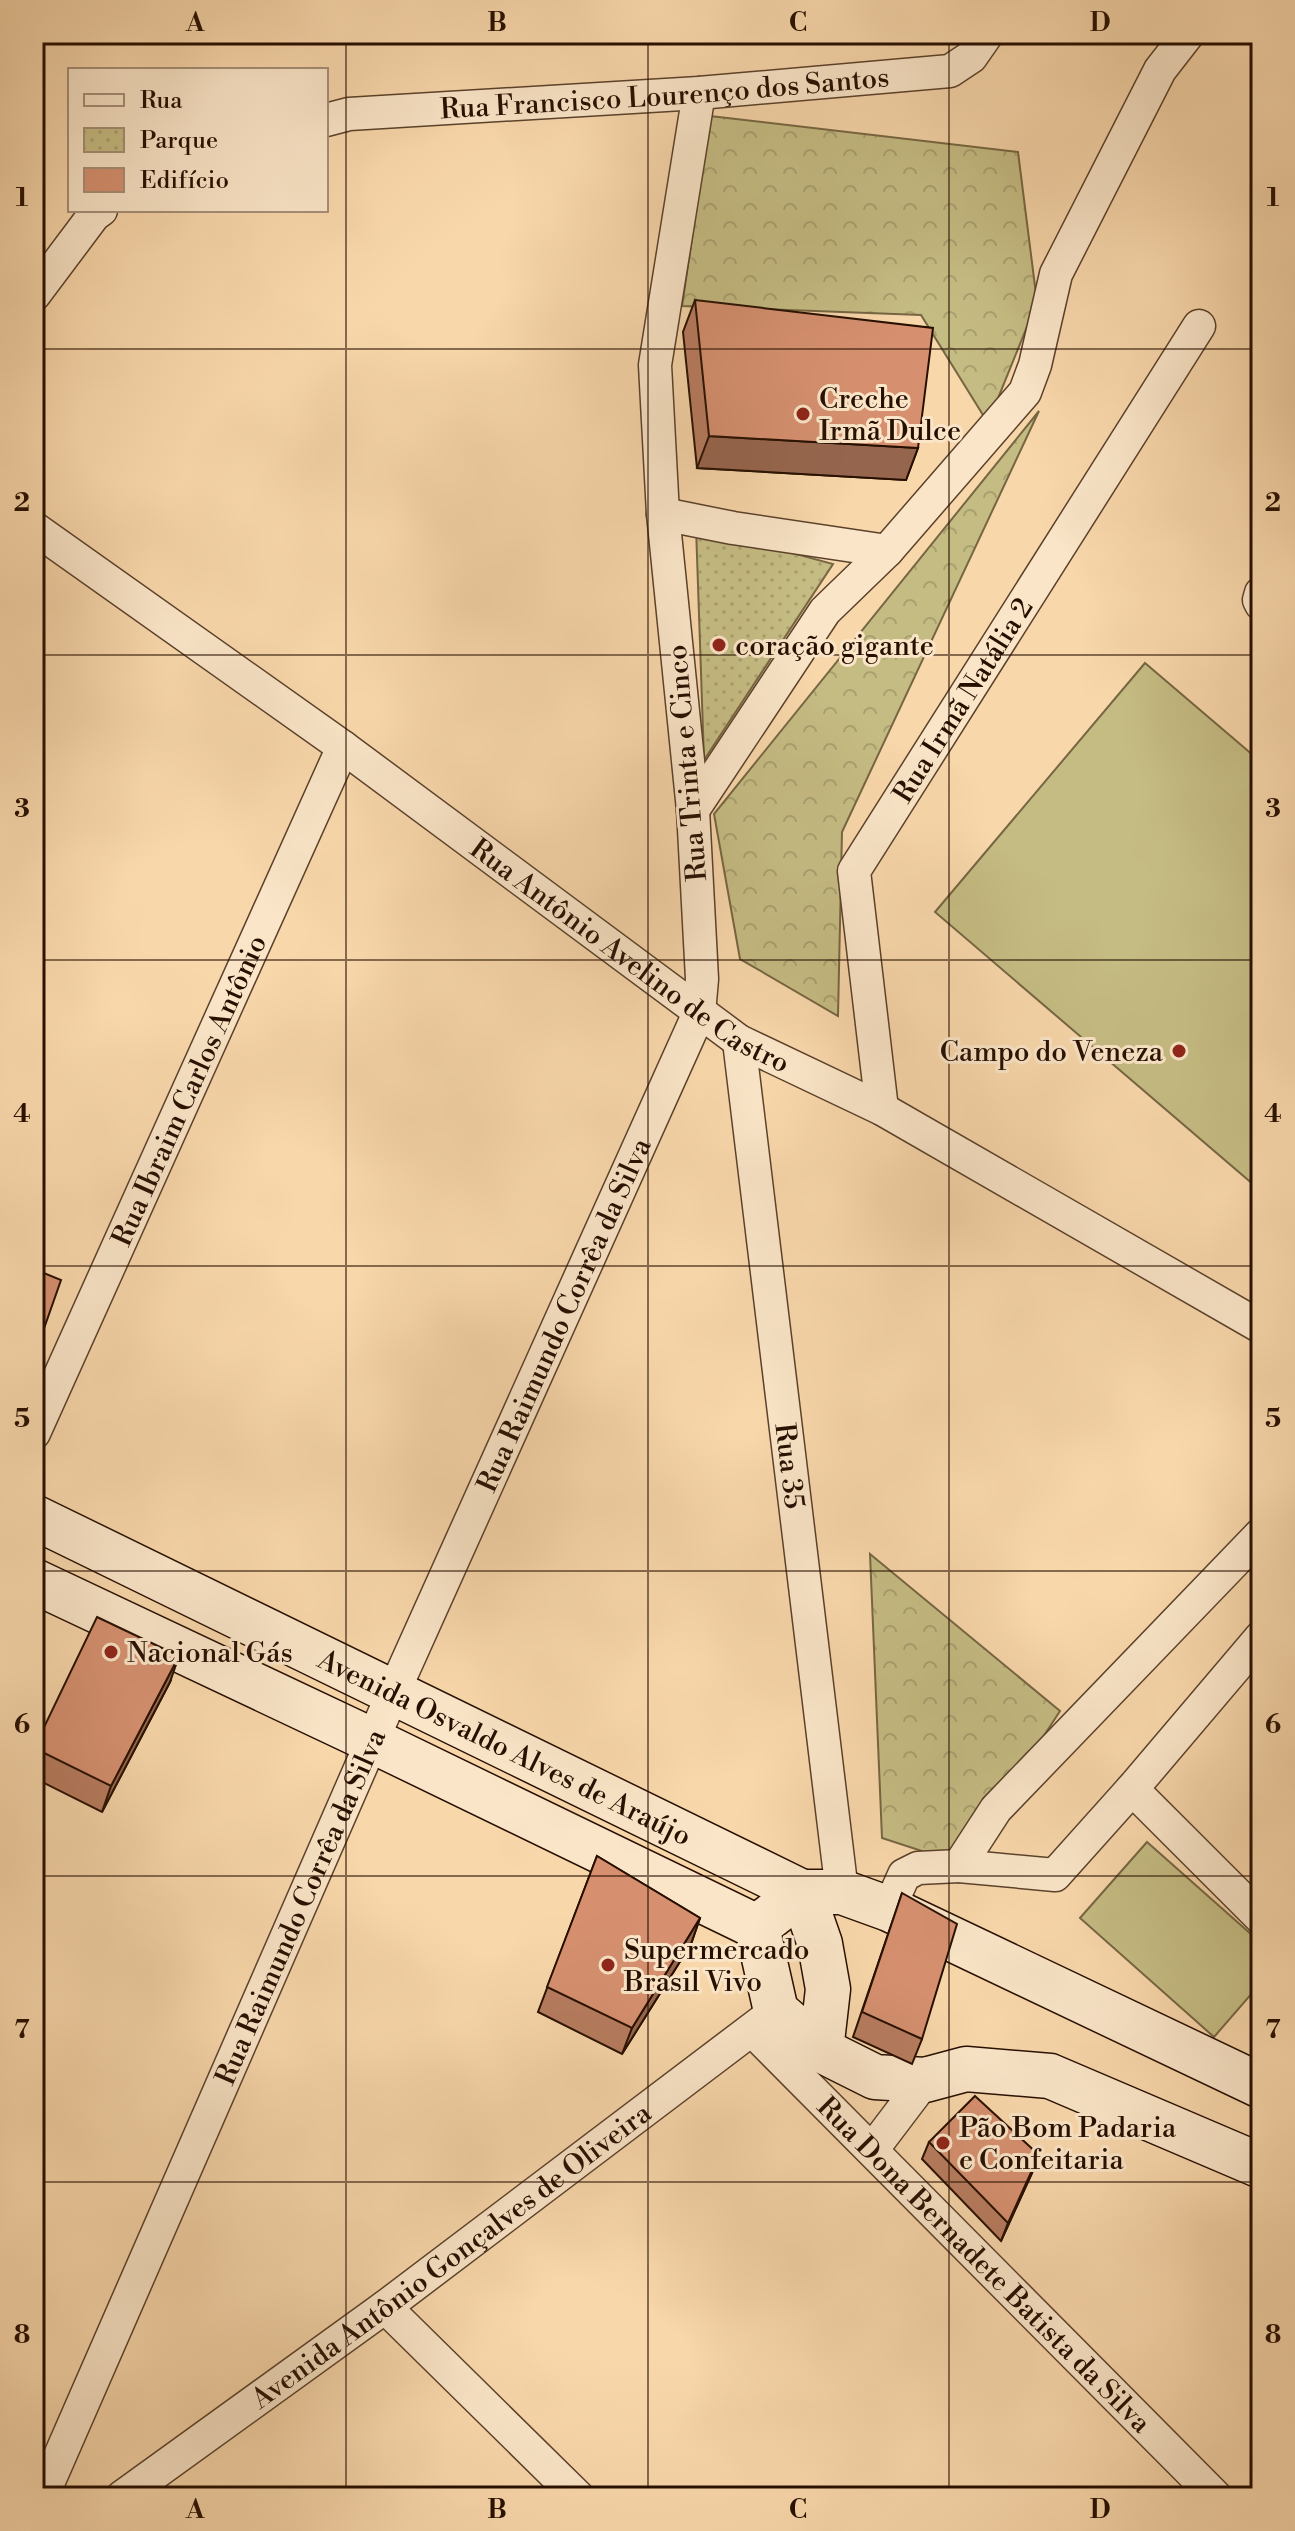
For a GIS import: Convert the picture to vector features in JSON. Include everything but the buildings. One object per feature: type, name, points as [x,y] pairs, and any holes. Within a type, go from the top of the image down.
[{"type":"street","name":"Rua Francisco Lourenço dos Santos","points":[[328,119],[349,114],[699,93],[950,71],[971,57],[987,34]]},
{"type":"street","points":[[693,810],[825,611],[887,551],[1025,392],[1035,365],[1056,274],[1160,70],[1188,34]]},
{"type":"street","name":"Rua Trinta e Cinco","points":[[699,93],[655,365],[663,514],[693,810],[702,979],[699,1013]]},
{"type":"street","points":[[34,295],[98,212]]},
{"type":"street","name":"Rua Irmã Natália 2","points":[[882,1109],[854,871],[1199,326]]},
{"type":"street","points":[[663,514],[733,528],[887,551]]},
{"type":"street","name":"Rua Antônio Avelino de Castro","points":[[34,528],[343,747],[739,1041],[882,1109],[1261,1327]]},
{"type":"street","name":"Rua Ibraim Carlos Antônio","points":[[34,1433],[343,747]]},
{"type":"street","name":"Rua Raimundo Corrêa da Silva","points":[[42,2497],[394,1691],[699,1013]]},
{"type":"street","name":"Rua 35","points":[[739,1041],[822,1892]]},
{"type":"street","name":"Avenida Osvaldo Alves de Araújo","points":[[34,1517],[394,1691],[822,1892],[889,1909],[1261,2086]]},
{"type":"street","points":[[959,1866],[996,1809],[1261,1534]]},
{"type":"street","name":"Avenida Osvaldo Alves de Araújo","points":[[34,1581],[757,1927]]},
{"type":"street","points":[[889,1909],[904,1875],[918,1868],[959,1866],[1055,1875],[1261,1637]]},
{"type":"street","points":[[1132,1789],[1261,1918]]},
{"type":"street","points":[[822,1892],[757,1927],[764,2020],[875,2077],[925,2080],[966,2069],[1050,2076],[1261,2166]]},
{"type":"street","points":[[821,2050],[828,1989],[820,1944],[822,1892]]},
{"type":"street","name":"Rua Dona Bernadete Batista da Silva","points":[[764,2020],[872,2150],[1216,2497]]},
{"type":"street","name":"Avenida Antônio Gonçalves de Oliveira","points":[[122,2497],[385,2307],[764,2020]]},
{"type":"street","points":[[872,2150],[925,2080]]},
{"type":"street","points":[[385,2307],[578,2497]]},
{"type":"green space","points":[[710,116],[1018,152],[1037,302],[988,423],[921,315],[682,306]]},
{"type":"green space","points":[[1039,411],[842,832],[838,1016],[740,959],[714,814]]},
{"type":"green space","points":[[696,527],[833,564],[704,760]]},
{"type":"green space","name":"Campo do Veneza","points":[[1145,663],[1261,762],[1261,1191],[935,912]]},
{"type":"green space","points":[[870,1554],[1060,1711],[972,1846],[934,1855],[882,1838]]},
{"type":"green space","points":[[1147,1842],[1261,1943],[1261,1983],[1214,2037],[1080,1918]]},
{"type":"place","name":"Creche Irmã Dulce","points":[[803,414]]},
{"type":"place","name":"coração gigante","points":[[719,645]]},
{"type":"place","name":"Campo do Veneza","points":[[1179,1051]]},
{"type":"place","name":"Nacional Gás","points":[[111,1652]]},
{"type":"place","name":"Supermercado Brasil Vivo","points":[[608,1965]]},
{"type":"place","name":"Pão Bom Padaria e Confeitaria","points":[[943,2143]]}]
